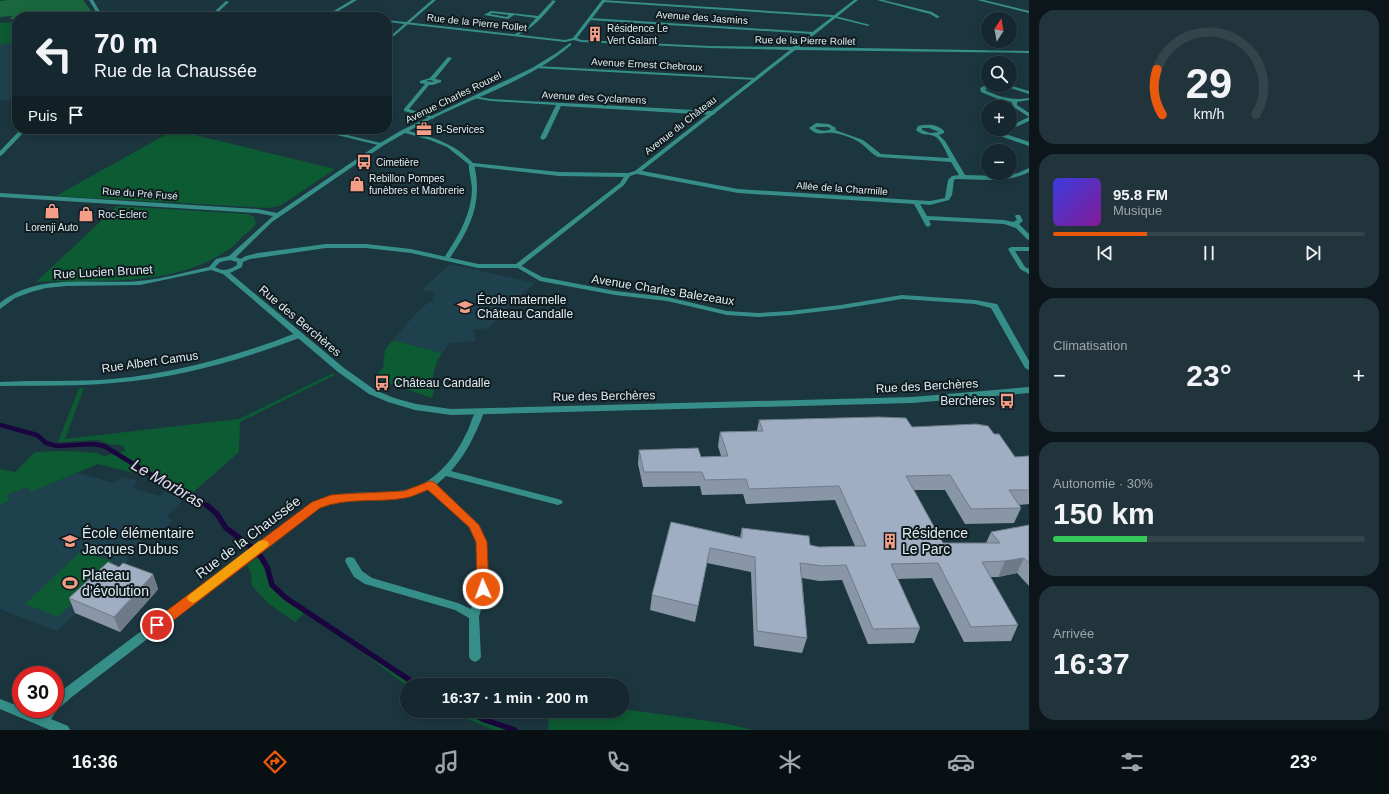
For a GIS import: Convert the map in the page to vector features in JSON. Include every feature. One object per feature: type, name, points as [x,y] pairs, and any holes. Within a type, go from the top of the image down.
[{"type":"street","points":[[91,0],[98,12]]},
{"type":"street","points":[[334,12],[355,0]]},
{"type":"street","points":[[392,36],[434,0]]},
{"type":"street","points":[[516,35],[530,27],[554,1],[553,0]]},
{"type":"street","name":"Avenue du Château","points":[[518,266],[622,184],[628,175],[637,172],[856,0]]},
{"type":"street","points":[[879,0],[938,17]]},
{"type":"street","points":[[979,0],[1029,12]]},
{"type":"street","points":[[567,42],[574,39],[603,1],[836,16],[868,25]]},
{"type":"street","points":[[216,12],[226,2]]},
{"type":"street","points":[[513,14],[508,18],[486,15],[491,12],[540,16]]},
{"type":"street","name":"Avenue des Jasmins","points":[[590,19],[813,34]]},
{"type":"street","name":"Rue de la Pierre Rollet","points":[[392,22],[567,42]]},
{"type":"street","points":[[574,39],[581,42]]},
{"type":"street","points":[[567,42],[581,42]]},
{"type":"street","name":"Avenue Charles Rouxel","points":[[231,258],[277,215],[382,144],[404,131],[537,67],[557,55],[567,42]]},
{"type":"street","name":"Rue de la Pierre Rollet","points":[[581,42],[690,47],[1029,52]]},
{"type":"street","points":[[432,118],[406,110],[427,84],[422,82],[432,79],[450,58]]},
{"type":"street","name":"Avenue Ernest Chebroux","points":[[537,67],[756,79]]},
{"type":"street","points":[[1017,89],[1029,93]]},
{"type":"street","points":[[986,92],[1010,100]]},
{"type":"street","name":"Avenue des Cyclamens","points":[[474,97],[491,100],[713,113]]},
{"type":"street","points":[[1017,101],[1029,99]]},
{"type":"street","points":[[543,138],[559,104]]},
{"type":"street","points":[[1017,107],[1029,116]]},
{"type":"street","points":[[1017,124],[1029,119]]},
{"type":"street","points":[[404,131],[444,143],[464,157],[471,164],[475,178],[474,202],[463,233],[447,258]]},
{"type":"street","points":[[832,132],[852,138],[866,145],[874,154],[880,156],[953,160]]},
{"type":"street","points":[[0,154],[19,134]]},
{"type":"street","points":[[337,134],[382,144]]},
{"type":"street","points":[[936,134],[942,141],[963,177],[1010,179],[1022,175],[1029,170]]},
{"type":"street","points":[[1005,136],[1029,144]]},
{"type":"street","points":[[471,164],[559,174],[628,175]]},
{"type":"street","name":"Allée de la Charmille","points":[[637,172],[738,191],[930,203],[947,199],[951,180],[954,177],[963,177]]},
{"type":"street","name":"Rue du Pré Fusé","points":[[0,195],[257,211],[277,215]]},
{"type":"street","points":[[916,202],[928,225]]},
{"type":"street","points":[[1014,224],[1020,221],[1018,216]]},
{"type":"street","points":[[924,218],[1014,224],[1021,227],[1029,238]]},
{"type":"street","points":[[240,261],[240,266],[238,268],[225,272],[217,271],[212,268],[215,262],[231,258],[240,261],[248,257],[258,255],[340,246],[391,249],[447,258],[478,266],[518,266]]},
{"type":"street","points":[[1029,249],[1011,249],[1022,268],[1029,272]]},
{"type":"street","name":"Avenue Charles Balezeaux","points":[[518,266],[540,279],[615,293],[667,299],[727,313],[758,315],[790,313],[841,307],[902,297],[988,304],[994,306],[1029,368]]},
{"type":"street","name":"Rue Lucien Brunet","points":[[0,307],[13,296],[34,288],[141,282],[212,268]]},
{"type":"street","name":"Rue des Berchères","points":[[225,272],[356,382],[382,397],[415,407],[451,412],[480,412],[912,400],[1029,390]]},
{"type":"street","name":"Rue Albert Camus","points":[[0,384],[113,381],[162,375],[246,355],[299,335]]},
{"type":"street","name":"Rue de la Chaussée","points":[[64,697],[308,510],[323,502],[349,497],[406,494],[430,485],[445,473],[470,434],[480,412]]},
{"type":"street","points":[[445,473],[558,502]]},
{"type":"street","points":[[430,485],[473,525],[482,542],[483,589],[474,616],[475,657]]},
{"type":"street","points":[[350,561],[358,574],[369,581],[458,607],[474,616]]},
{"type":"street","points":[[0,704],[64,730]]},
{"type":"shaded area","points":[[0,44],[12,44],[12,100],[0,100]]},
{"type":"shaded area","name":"École maternelle Château Candalle","points":[[450,264],[535,283],[498,315],[500,316],[489,328],[473,330],[476,341],[450,343],[442,353],[393,340],[418,311],[429,302],[432,303],[433,297],[436,293],[422,290]]},
{"type":"shaded area","name":"École élémentaire Jacques Dubus","points":[[77,473],[114,483],[121,477],[138,481],[132,488],[160,496],[165,491],[183,500],[166,517],[173,520],[165,528],[154,528],[128,555],[127,562],[114,577],[57,631],[0,609],[0,505],[9,501],[7,495],[28,487],[31,492]]},
{"type":"green space","points":[[83,0],[92,12],[12,12],[12,16],[0,17],[0,1]]},
{"type":"green space","points":[[12,22],[12,43],[0,44],[0,23]]},
{"type":"green space","points":[[167,134],[191,134],[335,169],[280,206],[267,208],[56,196]]},
{"type":"green space","points":[[117,206],[248,214],[254,217],[256,223],[252,229],[236,244],[208,261],[185,270],[161,276],[136,279],[111,281],[36,282]]},
{"type":"green space","points":[[393,340],[442,353],[434,370],[434,392],[432,398],[374,378],[383,368],[385,350]]},
{"type":"green space","points":[[333,373],[335,375],[240,422],[239,452],[190,495],[168,485],[145,471],[134,473],[98,464],[31,492],[28,487],[7,495],[9,501],[0,505],[0,469],[15,472],[35,452],[66,451],[97,453],[104,456],[125,451],[124,447],[120,445],[110,444],[98,440],[58,442],[79,388],[84,388],[65,439],[239,419]]},
{"type":"green space","name":"Plateau d’évolution","points":[[82,550],[113,562],[58,617],[25,604]]},
{"type":"green space","points":[[259,556],[267,567],[272,585],[286,598],[342,634],[406,678],[400,678],[400,681],[358,649],[304,613],[295,622],[269,604],[252,586],[251,573],[247,565]]},
{"type":"green space","points":[[630,710],[723,723],[753,730],[548,730],[549,718],[630,718]]},
{"type":"green space","points":[[465,718],[481,718],[517,730],[494,730]]},
{"type":"building","name":"Résidence Le Parc","points":[[878,417],[906,418],[912,427],[976,424],[988,426],[994,434],[999,434],[1015,457],[1029,456],[1029,490],[1009,490],[1021,508],[971,509],[950,475],[906,476],[943,543],[1000,543],[991,532],[1029,525],[1029,563],[1024,558],[982,562],[1018,625],[971,627],[938,563],[891,564],[920,628],[873,629],[846,565],[823,566],[800,563],[807,638],[757,631],[755,557],[710,548],[698,606],[652,595],[671,522],[742,538],[742,528],[809,536],[810,545],[819,547],[866,546],[839,486],[749,489],[746,479],[705,480],[702,472],[644,472],[639,450],[698,448],[701,457],[728,456],[720,432],[763,431],[759,420]]},
{"type":"building","points":[[108,562],[119,567],[123,563],[153,574],[114,617],[69,598]]},
{"type":"waterway","name":"Le Morbras","points":[[0,425],[37,435],[46,443],[57,446],[93,444],[104,446],[168,485],[190,495],[209,507]]},
{"type":"waterway","name":"Le Morbras","points":[[208,506],[217,514],[226,528],[249,545],[261,557],[267,567],[272,585],[286,598],[406,678]]},
{"type":"waterway","name":"Le Morbras","points":[[481,718],[515,730]]},
{"type":"slow traffic","points":[[193,598],[263,544]]},
{"type":"place","name":"Résidence Le Vert Galant","points":[[595,34]]},
{"type":"place","name":"B-Services","points":[[424,129]]},
{"type":"place","name":"Cimetière","points":[[364,162]]},
{"type":"place","name":"Rebillon Pompes funèbres et Marbrerie","points":[[357,184]]},
{"type":"place","name":"Lorenji Auto","points":[[52,211]]},
{"type":"place","name":"Roc-Eclerc","points":[[86,214]]},
{"type":"place","name":"École maternelle Château Candalle","points":[[465,307]]},
{"type":"place","name":"Château Candalle","points":[[382,383]]},
{"type":"place","name":"Berchères","points":[[1007,401]]},
{"type":"place","name":"École élémentaire Jacques Dubus","points":[[70,541]]},
{"type":"place","name":"Résidence Le Parc","points":[[890,541]]},
{"type":"place","name":"Plateau d’évolution","points":[[70,583]]},
{"type":"route","points":[[157,625],[316,505],[331,499],[406,494],[430,485],[473,525],[482,542],[483,589]]}]
